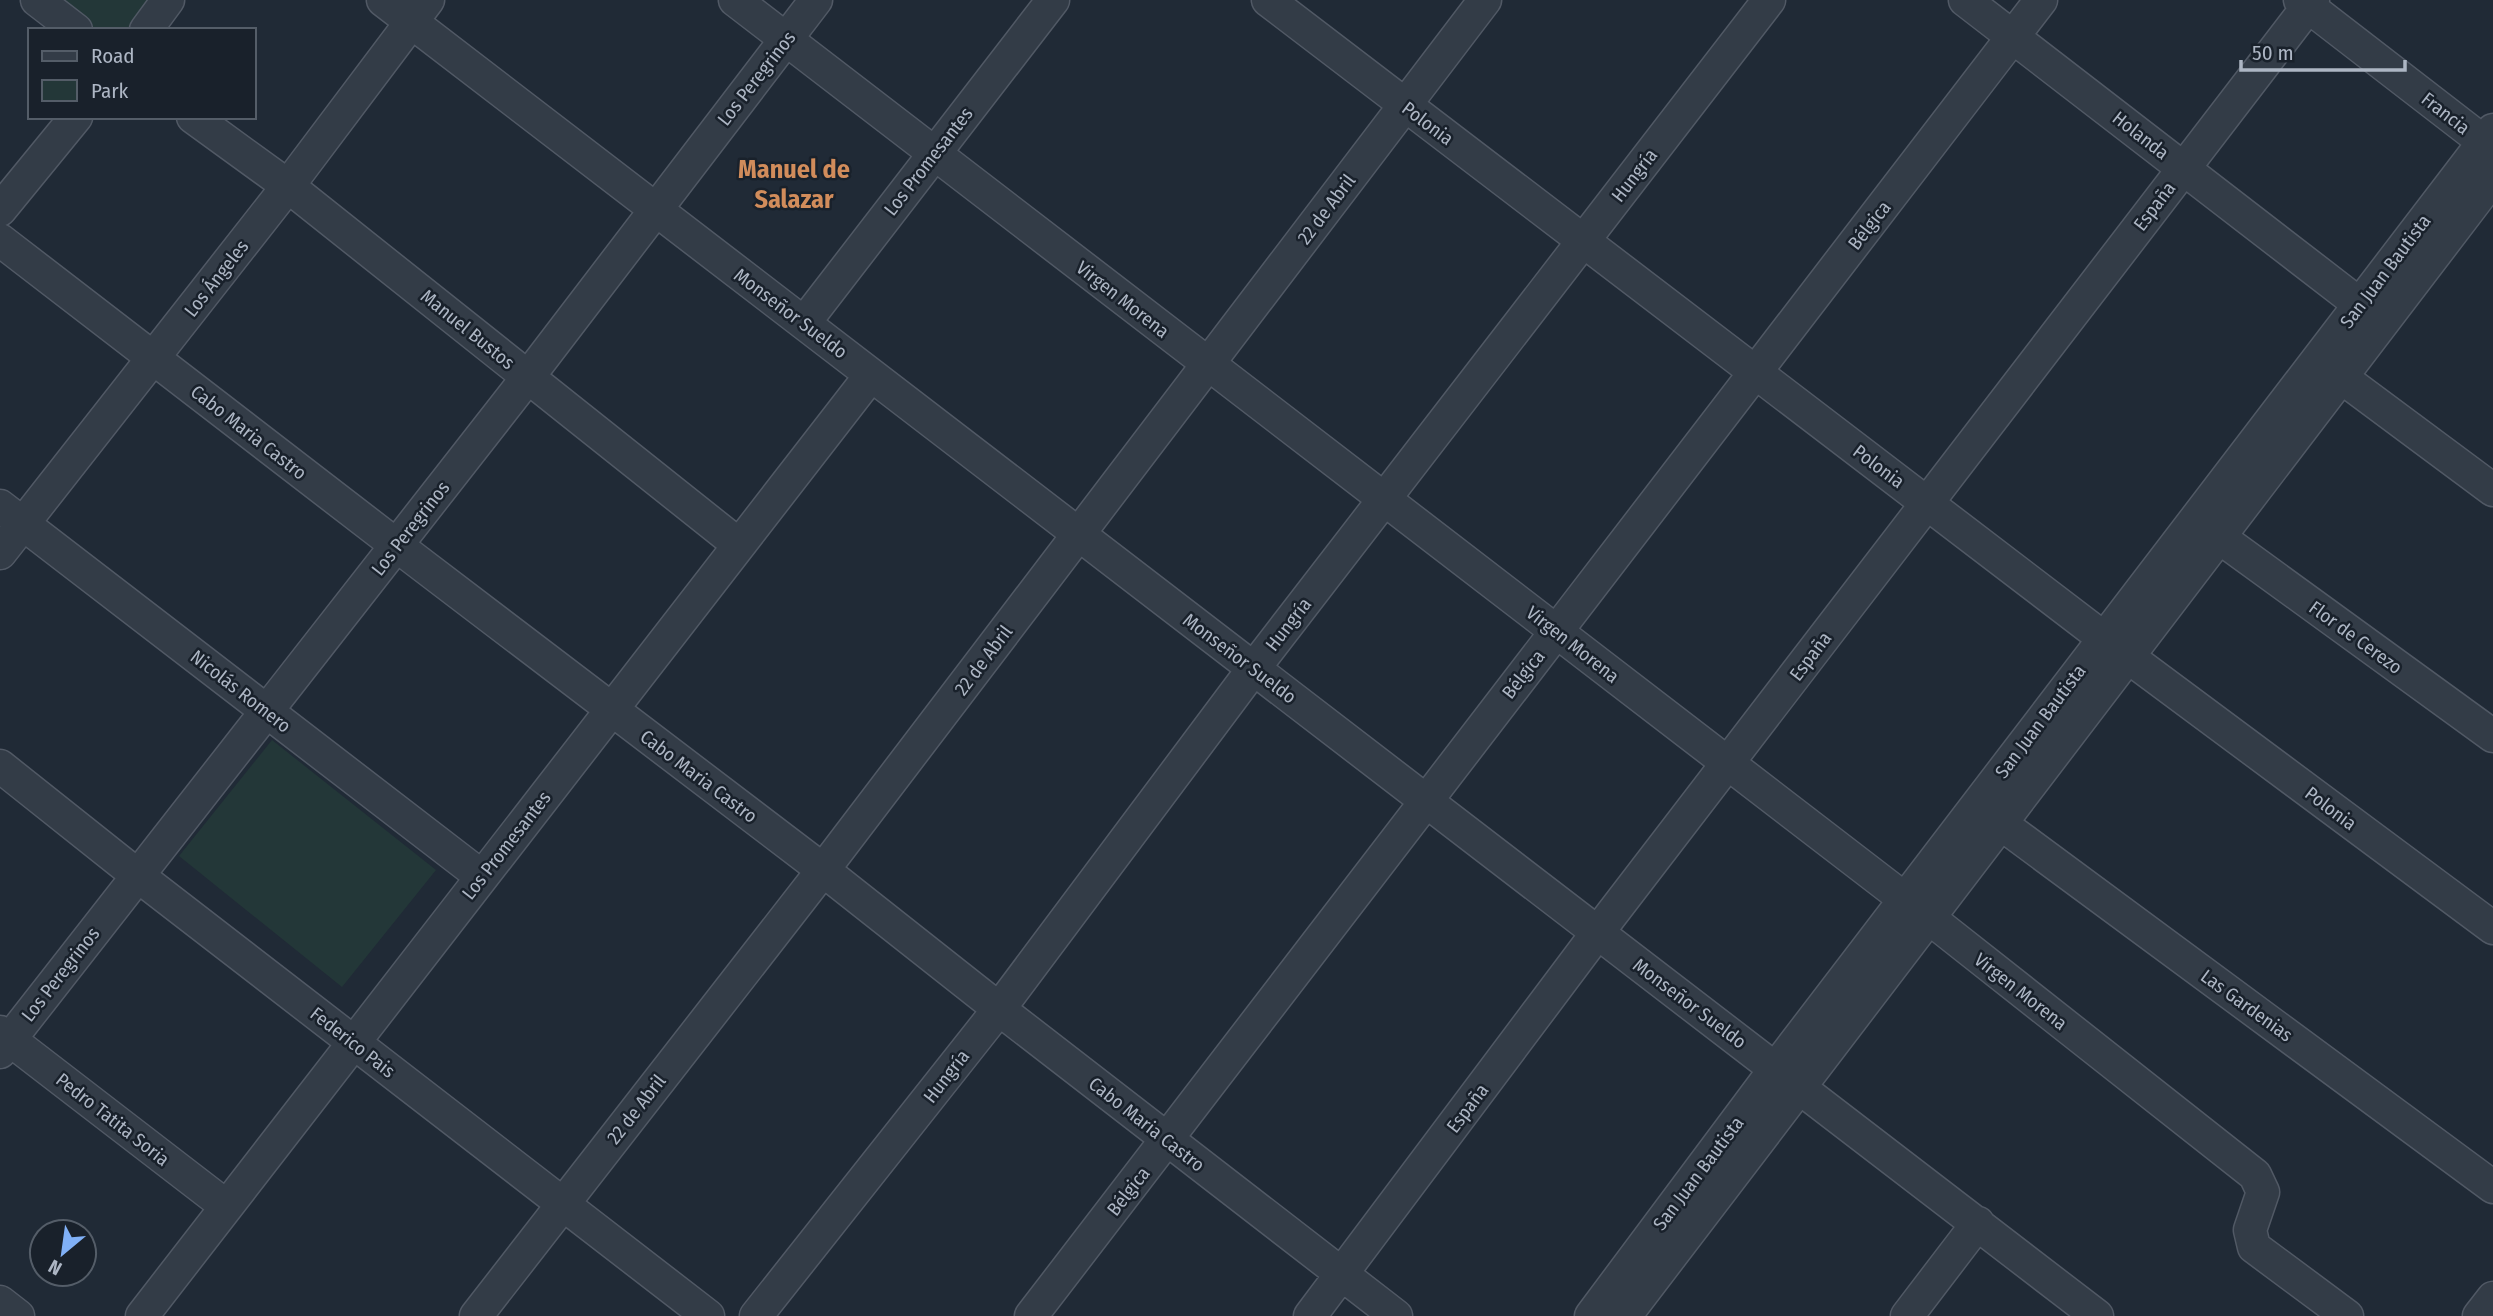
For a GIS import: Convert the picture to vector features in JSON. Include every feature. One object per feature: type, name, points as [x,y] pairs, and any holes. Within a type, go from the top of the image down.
[{"type":"street","points":[[37,0],[72,28]]},
{"type":"street","points":[[147,28],[168,0]]},
{"type":"street","name":"Monseñor Sueldo","points":[[383,0],[419,11],[655,209],[2097,1316]]},
{"type":"street","name":"Virgen Morena","points":[[735,0],[1728,763],[2255,1175],[2263,1192],[2250,1230],[2254,1247],[2347,1316]]},
{"type":"street","name":"Los Peregrinos","points":[[3,1041],[267,712],[528,377],[816,0]]},
{"type":"street","name":"Los Promesantes","points":[[804,323],[1053,0]]},
{"type":"street","name":"Polonia","points":[[1268,0],[2116,647],[2493,928]]},
{"type":"street","name":"22 de Abril","points":[[476,1316],[823,870],[1485,0]]},
{"type":"street","name":"Hungría","points":[[756,1316],[999,1009],[1254,668],[1769,0]]},
{"type":"street","name":"Holanda","points":[[1965,0],[2371,313]]},
{"type":"street","name":"Bélgica","points":[[1031,1316],[2041,0]]},
{"type":"street","name":"Francia","points":[[2307,2],[2490,140]]},
{"type":"street","name":"España","points":[[1310,1316],[1598,932],[2184,168],[2307,2]]},
{"type":"street","name":"Los Ángeles","points":[[0,553],[12,515],[153,358],[288,186],[419,11]]},
{"type":"street","points":[[0,211],[74,119]]},
{"type":"street","name":"Manuel Bustos","points":[[196,119],[288,186],[739,545]]},
{"type":"street","name":"San Juan Bautista","points":[[1591,1316],[1787,1077],[1916,909],[2371,313],[2490,140]]},
{"type":"street","name":"San Juan Bautista","points":[[1916,909],[2000,822],[2116,647],[2219,537],[2341,377],[2371,313],[2482,217],[2493,178]]},
{"type":"street","name":"Cabo Maria Castro","points":[[0,240],[823,870],[1396,1316]]},
{"type":"street","name":"Los Promesantes","points":[[142,1316],[871,374]]},
{"type":"street","points":[[2341,377],[2493,490]]},
{"type":"street","name":"Nicolás Romero","points":[[12,515],[481,876]]},
{"type":"street","name":"Flor de Cerezo","points":[[2219,537],[2493,736]]},
{"type":"street","name":"Federico Pais","points":[[0,766],[708,1316]]},
{"type":"street","name":"Las Gardenias","points":[[2000,822],[2493,1187]]},
{"type":"street","name":"Pedro Tatita Soria","points":[[3,1041],[226,1206]]},
{"type":"street","name":"San Juan Bautista","points":[[1625,1316],[1787,1077]]},
{"type":"street","points":[[1907,1316],[1978,1223]]},
{"type":"street","points":[[2479,1316],[2493,1298]]},
{"type":"street","points":[[0,1302],[19,1316]]},
{"type":"green space","points":[[45,0],[155,0],[134,28],[80,28]]},
{"type":"green space","points":[[272,740],[436,870],[342,987],[179,856]]},
{"type":"district","name":"Manuel de Salazar","points":[[794,184]]}]
